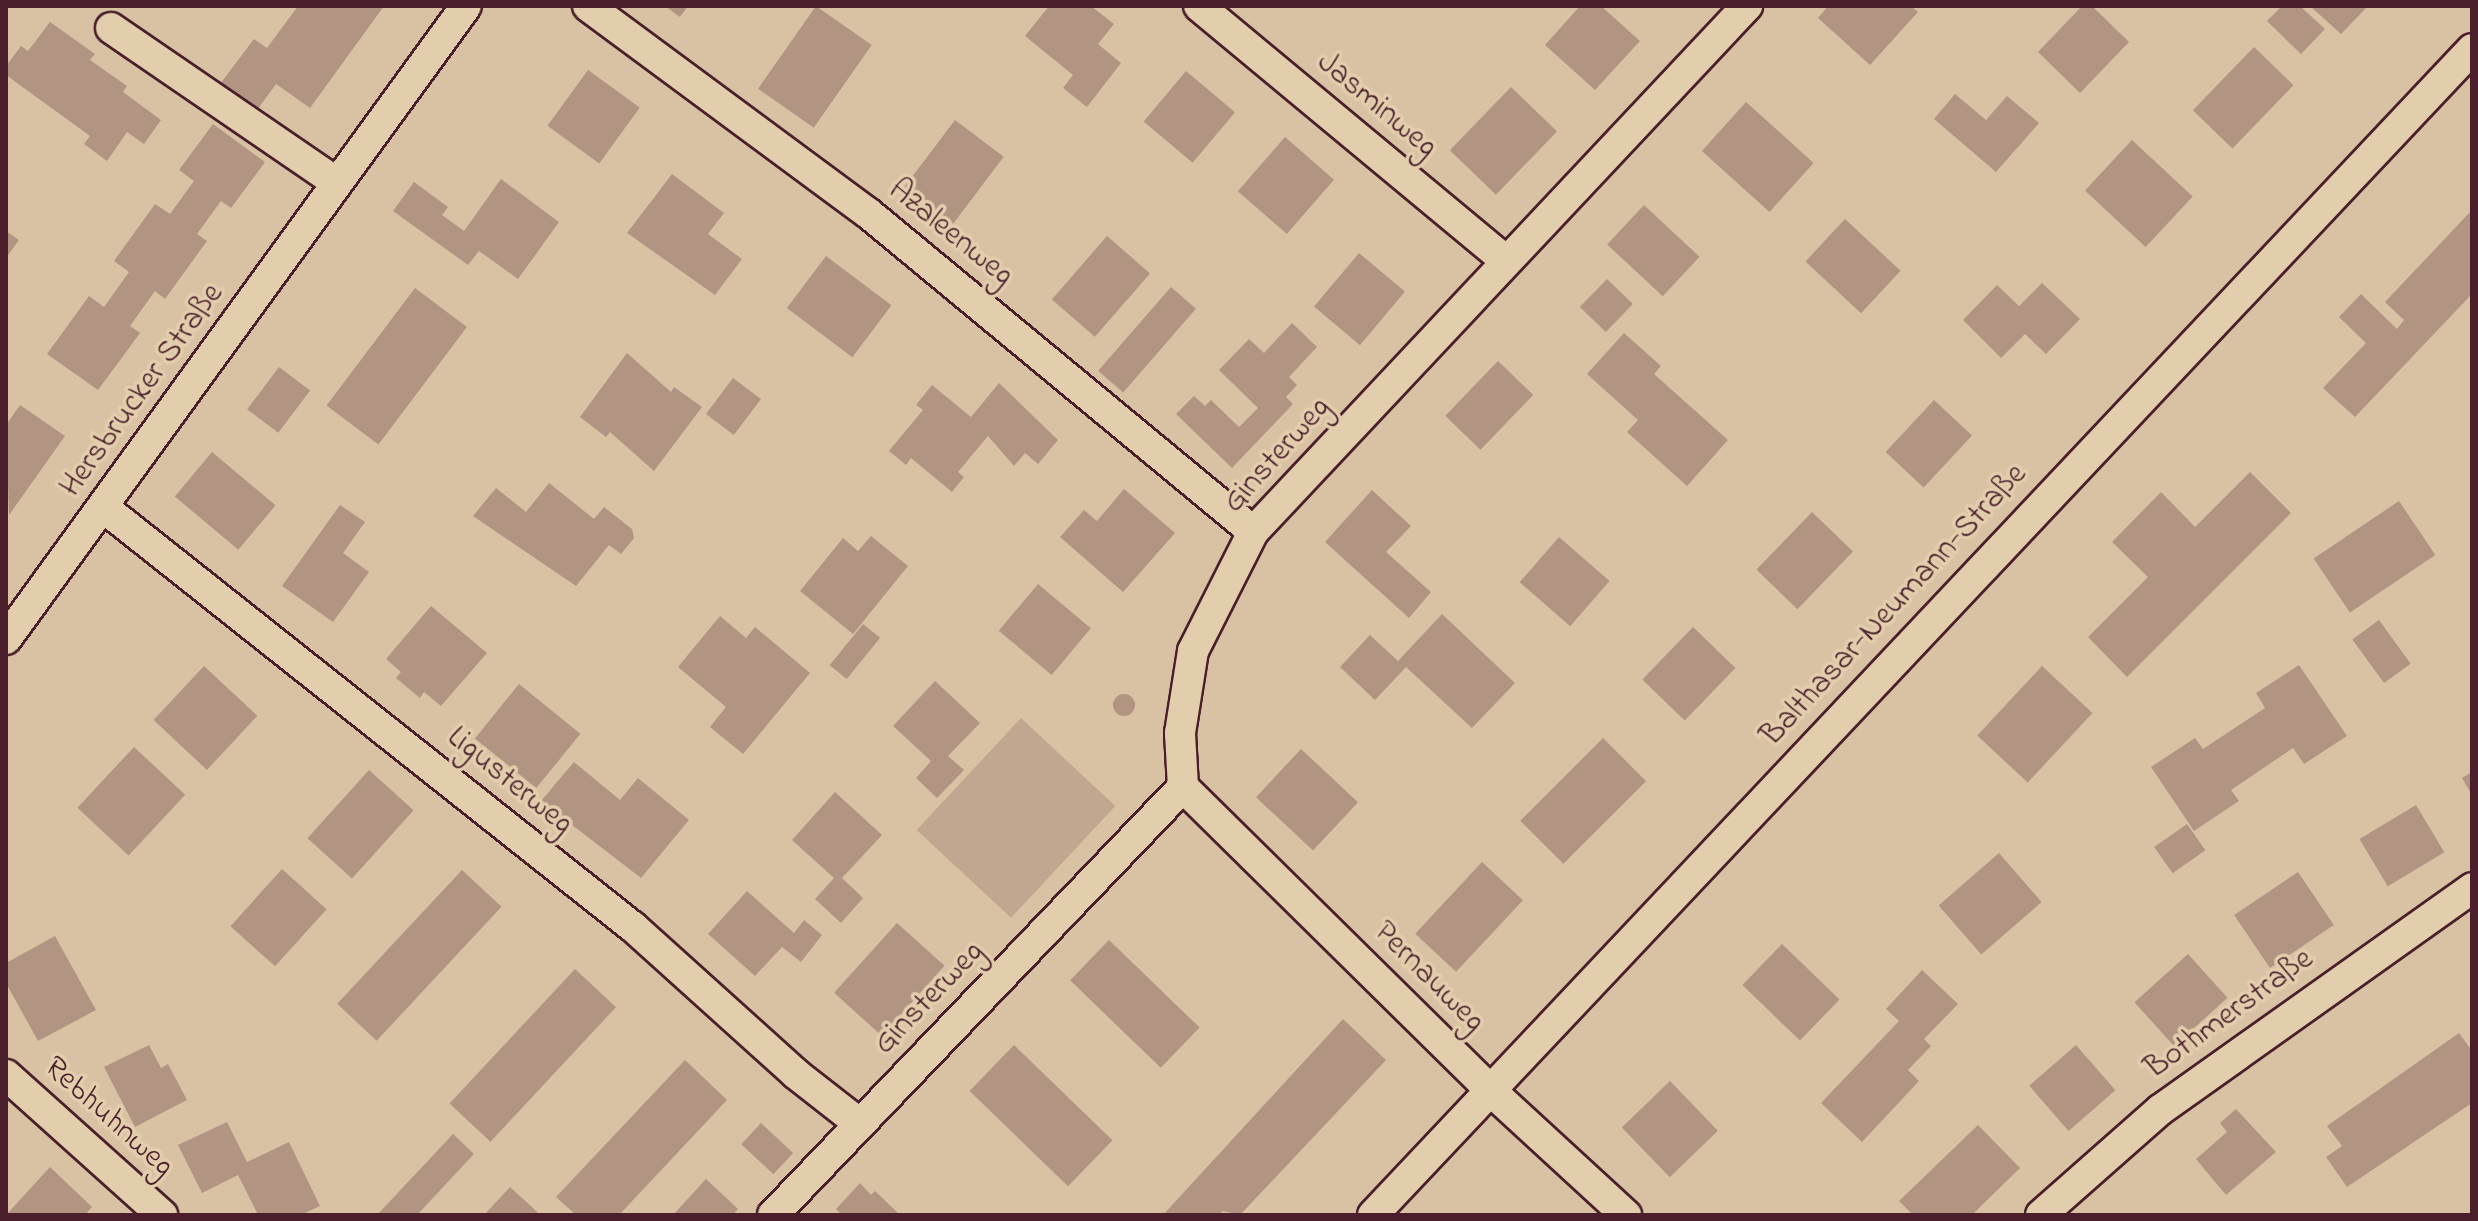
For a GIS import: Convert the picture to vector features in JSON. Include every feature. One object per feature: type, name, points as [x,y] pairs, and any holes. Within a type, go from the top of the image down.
[{"type":"street","name":"Hersbrucker Straße","points":[[6,639],[466,6]]},
{"type":"street","name":"Azaleenweg","points":[[588,6],[868,213],[1253,532]]},
{"type":"street","name":"Jasminweg","points":[[1199,6],[1506,261]]},
{"type":"street","name":"Ginsterweg","points":[[773,1215],[1183,787],[1180,733],[1193,651],[1253,532],[1747,6]]},
{"type":"street","points":[[111,28],[337,183]]},
{"type":"street","name":"Balthasar-Neumann-Straße","points":[[1373,1215],[2472,49]]},
{"type":"street","name":"Ligusterweg","points":[[103,507],[633,927],[860,1124]]},
{"type":"street","name":"Pernauweg","points":[[1183,787],[1490,1090],[1626,1215]]},
{"type":"street","name":"Bothmerstraße","points":[[2041,1215],[2160,1110],[2472,888]]},
{"type":"street","name":"Rebhuhnweg","points":[[6,1075],[162,1215]]},
{"type":"shaded area","points":[[1021,718],[1115,806],[1011,918],[917,830]]},
{"type":"building","points":[[298,6],[384,6],[310,108],[276,84],[257,110],[220,84],[254,39],[267,48]]},
{"type":"building","points":[[665,6],[688,6],[680,17]]},
{"type":"building","points":[[816,6],[872,45],[814,128],[758,89]]},
{"type":"building","points":[[1049,6],[1091,6],[1114,24],[1098,44],[1121,63],[1087,107],[1063,88],[1073,75],[1025,36]]},
{"type":"building","points":[[1580,6],[1601,6],[1640,41],[1595,90],[1545,45]]},
{"type":"building","points":[[1828,6],[1911,6],[1918,12],[1870,65],[1818,18]]},
{"type":"building","points":[[2082,6],[2092,6],[2129,42],[2080,93],[2038,52]]},
{"type":"building","points":[[2282,6],[2300,6],[2325,29],[2301,54],[2267,21]]},
{"type":"building","points":[[2310,6],[2368,6],[2341,34]]},
{"type":"building","points":[[50,22],[95,54],[90,60],[127,86],[123,92],[161,120],[144,144],[127,132],[107,161],[84,144],[90,136],[6,75],[6,66],[21,46],[28,51]]},
{"type":"building","points":[[2254,47],[2294,85],[2232,149],[2193,110]]},
{"type":"building","points":[[588,70],[640,108],[599,163],[547,126]]},
{"type":"building","points":[[1186,71],[1235,112],[1193,163],[1144,122]]},
{"type":"building","points":[[1511,87],[1557,131],[1496,195],[1450,150]]},
{"type":"building","points":[[1955,94],[1986,120],[2007,96],[2039,123],[1996,172],[1934,119]]},
{"type":"building","points":[[1746,102],[1814,163],[1769,212],[1702,151]]},
{"type":"building","points":[[955,120],[1004,157],[953,224],[904,187]]},
{"type":"building","points":[[213,124],[265,162],[231,208],[221,201],[197,234],[207,241],[165,299],[155,291],[130,326],[140,333],[98,390],[47,354],[89,296],[104,307],[129,272],[114,261],[155,204],[170,214],[194,181],[179,170]]},
{"type":"building","points":[[1285,137],[1334,180],[1287,234],[1238,191]]},
{"type":"building","points":[[2132,140],[2193,197],[2146,247],[2085,190]]},
{"type":"building","points":[[672,174],[724,213],[708,234],[742,259],[715,295],[627,233]]},
{"type":"building","points":[[501,179],[559,222],[518,279],[479,251],[468,265],[393,211],[414,182],[448,207],[442,215],[464,231]]},
{"type":"building","points":[[1644,205],[1700,257],[1663,296],[1607,244]]},
{"type":"building","points":[[2472,210],[2472,294],[2355,417],[2323,388],[2366,343],[2339,317],[2361,294],[2397,329],[2404,320],[2385,302]]},
{"type":"building","points":[[1845,219],[1901,271],[1861,313],[1805,261]]},
{"type":"building","points":[[6,231],[19,240],[6,258]]},
{"type":"building","points":[[1107,236],[1150,273],[1095,337],[1052,299]]},
{"type":"building","points":[[1359,253],[1405,292],[1360,345],[1314,307]]},
{"type":"building","points":[[826,256],[891,305],[852,357],[787,308]]},
{"type":"building","points":[[1607,279],[1633,304],[1606,332],[1580,307]]},
{"type":"building","points":[[2042,283],[2080,319],[2046,354],[2025,334],[2001,358],[1963,320],[1997,285],[2019,306]]},
{"type":"building","points":[[1171,287],[1196,309],[1123,392],[1098,371]]},
{"type":"building","points":[[415,288],[467,327],[378,445],[327,405]]},
{"type":"building","points":[[1292,323],[1317,347],[1289,377],[1297,385],[1286,397],[1293,404],[1232,468],[1176,414],[1194,396],[1205,406],[1211,400],[1239,427],[1258,408],[1219,370],[1249,339],[1264,353]]},
{"type":"building","points":[[1624,333],[1661,366],[1654,374],[1728,440],[1687,486],[1627,432],[1638,420],[1587,374]]},
{"type":"building","points":[[627,353],[671,392],[674,387],[702,407],[654,471],[610,432],[606,437],[580,417]]},
{"type":"building","points":[[1498,361],[1533,395],[1480,450],[1445,416]]},
{"type":"building","points":[[279,367],[310,390],[278,433],[247,409]]},
{"type":"building","points":[[733,378],[761,399],[734,435],[706,414]]},
{"type":"building","points":[[999,383],[1058,440],[1038,464],[1025,453],[1014,466],[988,436],[958,472],[964,477],[952,492],[911,458],[906,465],[889,451],[923,410],[916,405],[932,385],[971,417]]},
{"type":"building","points":[[1934,400],[1972,435],[1924,487],[1886,452]]},
{"type":"building","points":[[20,405],[65,436],[9,515],[6,425]]},
{"type":"building","points":[[212,452],[276,505],[238,550],[175,496]]},
{"type":"building","points":[[2250,472],[2291,513],[2127,677],[2088,637],[2148,577],[2112,542],[2161,492],[2195,527]]},
{"type":"building","points":[[549,483],[594,519],[604,507],[632,529],[634,538],[621,554],[609,545],[576,586],[473,516],[496,488],[526,512]]},
{"type":"building","points":[[1124,489],[1175,533],[1123,592],[1060,537],[1084,510],[1097,521]]},
{"type":"building","points":[[1372,490],[1411,526],[1386,552],[1431,592],[1409,618],[1325,542]]},
{"type":"building","points":[[2399,501],[2435,555],[2350,612],[2314,559]]},
{"type":"building","points":[[340,505],[365,522],[343,553],[369,572],[333,622],[282,586]]},
{"type":"building","points":[[1812,512],[1853,552],[1797,609],[1756,570]]},
{"type":"building","points":[[871,536],[908,566],[853,634],[800,591],[843,538],[858,551]]},
{"type":"building","points":[[1559,537],[1610,581],[1570,626],[1520,582]]},
{"type":"building","points":[[1038,584],[1091,628],[1052,675],[999,631]]},
{"type":"building","points":[[431,606],[487,653],[441,706],[424,692],[420,698],[396,678],[401,672],[386,659]]},
{"type":"building","points":[[1442,614],[1515,683],[1472,728],[1406,667],[1375,700],[1340,667],[1370,635],[1398,661]]},
{"type":"building","points":[[720,616],[746,638],[755,627],[810,673],[743,754],[710,727],[726,707],[678,667]]},
{"type":"building","points":[[2379,620],[2411,664],[2384,683],[2352,639]]},
{"type":"building","points":[[863,624],[880,638],[847,679],[830,665]]},
{"type":"building","points":[[1693,627],[1735,668],[1685,720],[1642,680]]},
{"type":"building","points":[[2299,665],[2347,736],[2304,764],[2293,748],[2231,790],[2239,801],[2194,831],[2151,767],[2195,738],[2203,749],[2265,708],[2256,693]]},
{"type":"building","points":[[204,666],[257,716],[207,770],[154,720]]},
{"type":"building","points":[[2042,666],[2092,713],[2028,783],[1977,735]]},
{"type":"building","points":[[935,681],[980,723],[948,756],[964,770],[937,798],[916,778],[931,761],[893,726]]},
{"type":"building","points":[[519,684],[580,734],[536,788],[475,738]]},
{"type":"building","points":[[1124,694],[1132,697],[1135,705],[1132,713],[1124,716],[1116,713],[1113,705],[1116,697]]},
{"type":"building","points":[[1603,738],[1646,781],[1563,864],[1520,821]]},
{"type":"building","points":[[134,747],[185,795],[129,855],[77,808]]},
{"type":"building","points":[[1301,749],[1358,802],[1313,850],[1256,797]]},
{"type":"building","points":[[574,762],[620,800],[638,778],[689,820],[641,878],[541,801]]},
{"type":"building","points":[[369,770],[414,810],[352,879],[307,838]]},
{"type":"building","points":[[2472,772],[2472,795],[2462,778]]},
{"type":"building","points":[[835,792],[882,835],[842,878],[863,898],[841,923],[815,899],[834,878],[792,840]]},
{"type":"building","points":[[2416,805],[2444,852],[2388,886],[2359,839]]},
{"type":"building","points":[[2187,824],[2205,850],[2173,873],[2154,847]]},
{"type":"building","points":[[1999,853],[2042,902],[1981,955],[1939,905]]},
{"type":"building","points":[[1482,862],[1523,900],[1456,972],[1415,934]]},
{"type":"building","points":[[282,869],[327,909],[275,966],[230,926]]},
{"type":"building","points":[[462,870],[501,907],[377,1041],[337,1004]]},
{"type":"building","points":[[2298,872],[2334,925],[2270,968],[2234,915]]},
{"type":"building","points":[[747,891],[794,933],[804,920],[822,935],[801,962],[782,947],[755,976],[708,934]]},
{"type":"building","points":[[897,923],[945,966],[882,1036],[834,993]]},
{"type":"building","points":[[55,936],[96,1010],[38,1041],[6,983],[6,963]]},
{"type":"building","points":[[1109,940],[1200,1028],[1161,1068],[1070,980]]},
{"type":"building","points":[[1782,944],[1840,1000],[1800,1041],[1742,985]]},
{"type":"building","points":[[2188,954],[2227,998],[2174,1046],[2134,1002]]},
{"type":"building","points":[[575,969],[616,1007],[490,1142],[450,1104]]},
{"type":"building","points":[[1922,970],[1958,1004],[1924,1039],[1931,1046],[1908,1070],[1919,1081],[1862,1142],[1821,1103],[1899,1021],[1886,1009]]},
{"type":"building","points":[[1343,1019],[1386,1060],[1240,1215],[1223,1211],[1218,1215],[1163,1215]]},
{"type":"building","points":[[2459,1033],[2472,1051],[2472,1103],[2347,1187],[2326,1157],[2342,1146],[2327,1126]]},
{"type":"building","points":[[149,1045],[161,1068],[168,1064],[187,1100],[135,1127],[104,1067]]},
{"type":"building","points":[[1014,1045],[1113,1140],[1068,1186],[970,1091]]},
{"type":"building","points":[[2076,1045],[2115,1090],[2069,1131],[2029,1086]]},
{"type":"building","points":[[685,1060],[727,1100],[619,1215],[576,1215],[556,1197]]},
{"type":"building","points":[[1670,1081],[1718,1131],[1670,1177],[1622,1128]]},
{"type":"building","points":[[2236,1109],[2276,1152],[2226,1195],[2196,1159],[2227,1132],[2220,1123]]},
{"type":"building","points":[[227,1122],[247,1162],[289,1142],[320,1206],[301,1215],[258,1215],[238,1175],[202,1193],[178,1145]]},
{"type":"building","points":[[761,1123],[793,1153],[773,1174],[741,1144]]},
{"type":"building","points":[[1978,1125],[2020,1168],[1972,1215],[1913,1215],[1899,1201]]},
{"type":"building","points":[[453,1134],[474,1154],[417,1215],[377,1215]]},
{"type":"building","points":[[50,1167],[92,1207],[85,1215],[6,1215]]},
{"type":"building","points":[[706,1179],[738,1209],[733,1215],[673,1215]]},
{"type":"building","points":[[860,1183],[871,1195],[875,1191],[900,1215],[842,1215],[836,1209]]},
{"type":"building","points":[[510,1187],[533,1208],[540,1215],[484,1215]]}]
